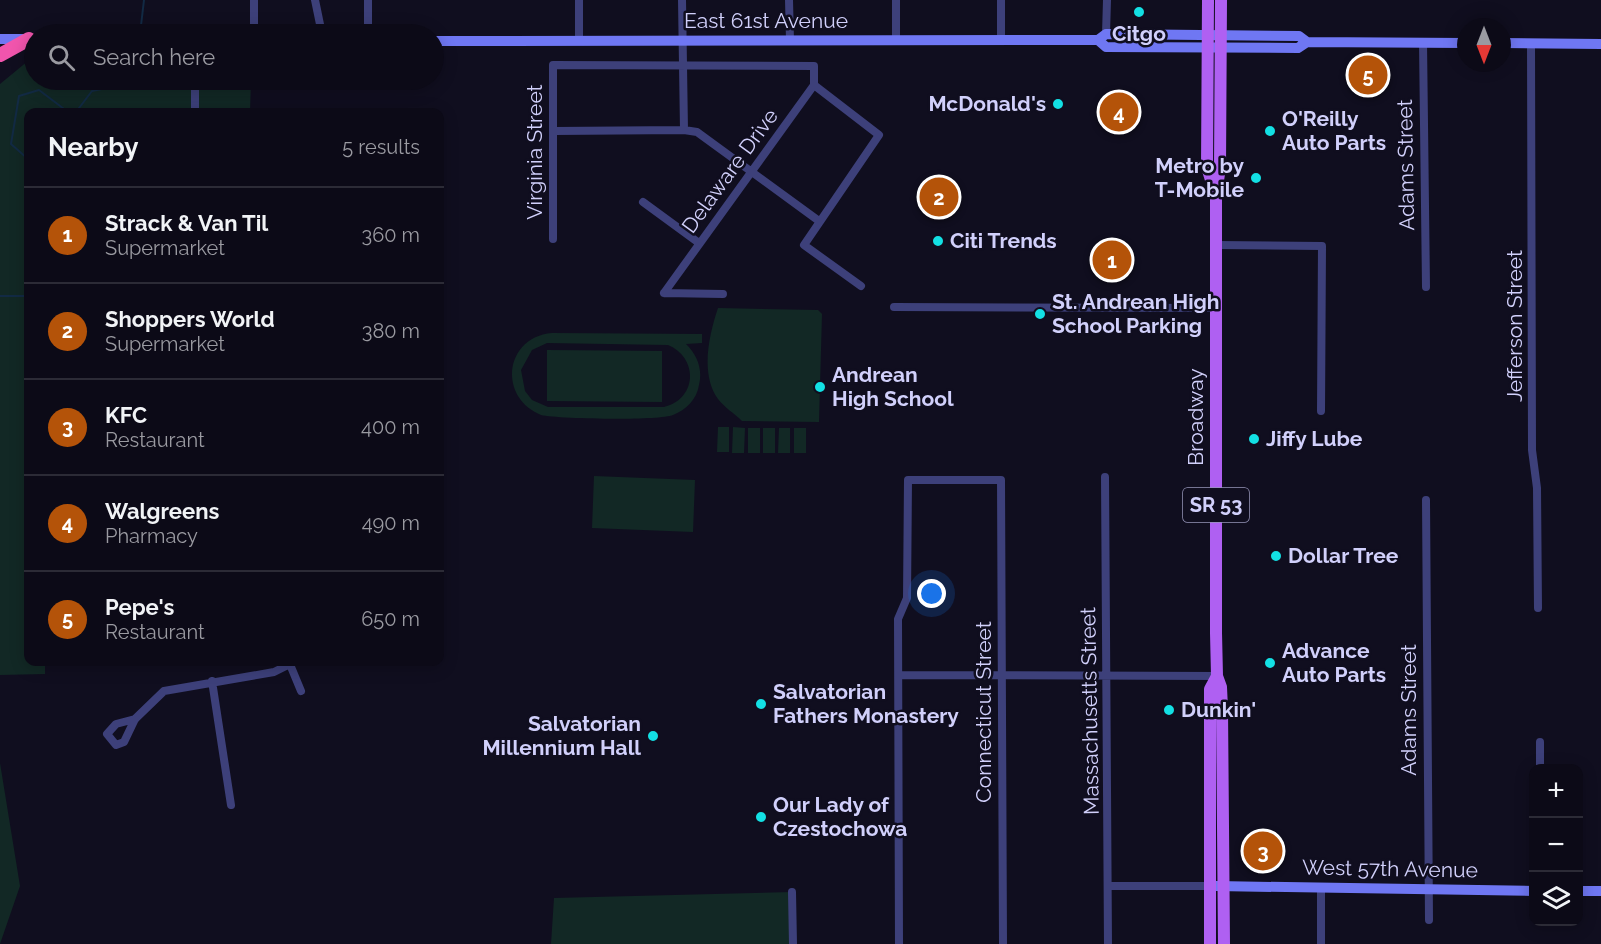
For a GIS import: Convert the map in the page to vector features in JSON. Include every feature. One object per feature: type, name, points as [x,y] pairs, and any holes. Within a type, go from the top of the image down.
[{"type":"highway","points":[[0,55],[24,43]]},
{"type":"main road","name":"Broadway","points":[[1208,0],[1207,167],[1216,194]]},
{"type":"main road","name":"Broadway","points":[[1221,0],[1220,167],[1216,194],[1217,676],[1221,687],[1224,944]]},
{"type":"main road","name":"East 61st Avenue","points":[[444,41],[1102,37],[1221,41],[1299,36],[1307,42],[1457,43]]},
{"type":"main road","points":[[0,39],[24,39]]},
{"type":"main road","points":[[1511,43],[1601,44]]},
{"type":"main road","name":"Broadway","points":[[1210,944],[1210,689],[1217,676]]},
{"type":"main road","name":"West 57th Avenue","points":[[1211,886],[1529,891]]},
{"type":"main road","points":[[1583,891],[1601,891]]},
{"type":"street","points":[[254,0],[254,24]]},
{"type":"street","points":[[315,0],[320,24]]},
{"type":"street","points":[[368,0],[368,24]]},
{"type":"street","points":[[579,0],[579,41]]},
{"type":"street","points":[[682,0],[684,130]]},
{"type":"street","points":[[789,0],[789,40]]},
{"type":"street","points":[[896,0],[896,40]]},
{"type":"street","points":[[1001,0],[1001,39]]},
{"type":"street","points":[[1102,37],[1107,0]]},
{"type":"street","name":"Adams Street","points":[[1423,42],[1426,287]]},
{"type":"street","name":"Jefferson Street","points":[[1531,43],[1532,450],[1537,488],[1538,608]]},
{"type":"street","name":"Virginia Street","points":[[553,239],[553,65],[682,66]]},
{"type":"street","points":[[682,66],[814,66],[814,85],[879,135],[804,244],[861,286]]},
{"type":"street","name":"Delaware Drive","points":[[723,294],[664,293],[814,85]]},
{"type":"street","points":[[195,90],[195,108]]},
{"type":"street","points":[[554,131],[684,130],[697,132],[751,174],[819,221]]},
{"type":"street","points":[[643,202],[699,243]]},
{"type":"street","points":[[1216,245],[1322,246],[1321,411]]},
{"type":"street","points":[[894,306],[1216,308]]},
{"type":"street","name":"Massachusetts Street","points":[[1105,477],[1108,944]]},
{"type":"street","name":"Connecticut Street","points":[[899,675],[898,619],[907,598],[908,480],[1001,480],[1003,944]]},
{"type":"street","name":"Adams Street","points":[[1426,500],[1429,920]]},
{"type":"street","points":[[135,719],[164,691],[274,672],[285,666]]},
{"type":"street","points":[[291,666],[301,692]]},
{"type":"street","points":[[899,944],[899,675],[1217,676]]},
{"type":"street","points":[[212,681],[231,805]]},
{"type":"street","points":[[1540,742],[1540,764]]},
{"type":"street","points":[[1109,886],[1211,886]]},
{"type":"street","points":[[1321,887],[1321,944]]},
{"type":"street","points":[[792,892],[792,944]]},
{"type":"green space","points":[[24,64],[24,90],[251,90],[250,108],[24,108],[24,666],[45,666],[45,674],[0,675],[0,84]]},
{"type":"green space","points":[[718,308],[818,310],[822,314],[819,422],[742,421],[720,402],[712,389],[708,366],[709,342]]},
{"type":"green space","points":[[552,333],[702,334],[702,343],[686,344],[700,368],[698,390],[686,407],[673,415],[664,417],[608,419],[541,415],[527,406],[518,395],[513,382],[512,369],[516,356],[524,345],[536,337]],"holes":[[[547,343],[668,345],[685,359],[690,378],[683,396],[675,403],[664,407],[548,407],[532,400],[525,391],[521,370],[532,350]]]},
{"type":"green space","points":[[547,350],[662,351],[662,402],[547,401]]},
{"type":"green space","points":[[718,427],[729,427],[729,452],[717,452]]},
{"type":"green space","points":[[733,427],[745,428],[744,453],[732,453]]},
{"type":"green space","points":[[748,428],[760,428],[760,453],[748,453]]},
{"type":"green space","points":[[763,428],[775,428],[775,453],[763,453]]},
{"type":"green space","points":[[779,428],[790,428],[790,453],[778,453]]},
{"type":"green space","points":[[794,428],[806,428],[806,453],[794,453]]},
{"type":"green space","points":[[594,476],[695,480],[693,532],[592,528]]},
{"type":"green space","points":[[0,763],[20,886],[0,944]]},
{"type":"green space","points":[[792,892],[793,944],[551,944],[554,898]]},
{"type":"waterway","points":[[141,24],[144,0]]},
{"type":"waterway","points":[[24,155],[11,144],[19,96],[39,90]]},
{"type":"waterway","points":[[39,90],[63,108]]},
{"type":"waterway","points":[[79,108],[92,91],[97,90]]},
{"type":"waterway","points":[[0,296],[24,296]]},
{"type":"place","name":"Citgo","points":[[1139,12]]},
{"type":"place","name":"Pepe's","points":[[1368,75]]},
{"type":"place","name":"McDonald's","points":[[1058,104]]},
{"type":"place","name":"Walgreens","points":[[1119,112]]},
{"type":"place","name":"O'Reilly Auto Parts","points":[[1270,131]]},
{"type":"place","name":"Metro by T-Mobile","points":[[1256,178]]},
{"type":"place","name":"Shoppers World","points":[[939,197]]},
{"type":"place","name":"Citi Trends","points":[[938,241]]},
{"type":"place","name":"Strack & Van Til","points":[[1112,260]]},
{"type":"place","name":"St. Andrean High School Parking","points":[[1040,314]]},
{"type":"place","name":"Andrean High School","points":[[820,387]]},
{"type":"place","name":"Jiffy Lube","points":[[1254,439]]},
{"type":"place","name":"Dollar Tree","points":[[1276,556]]},
{"type":"place","name":"Advance Auto Parts","points":[[1270,663]]},
{"type":"place","name":"Salvatorian Fathers Monastery","points":[[761,704]]},
{"type":"place","name":"Dunkin'","points":[[1169,710]]},
{"type":"place","name":"Salvatorian Millennium Hall","points":[[653,736]]},
{"type":"place","name":"Our Lady of Czestochowa","points":[[761,817]]},
{"type":"place","name":"KFC","points":[[1263,851]]}]
